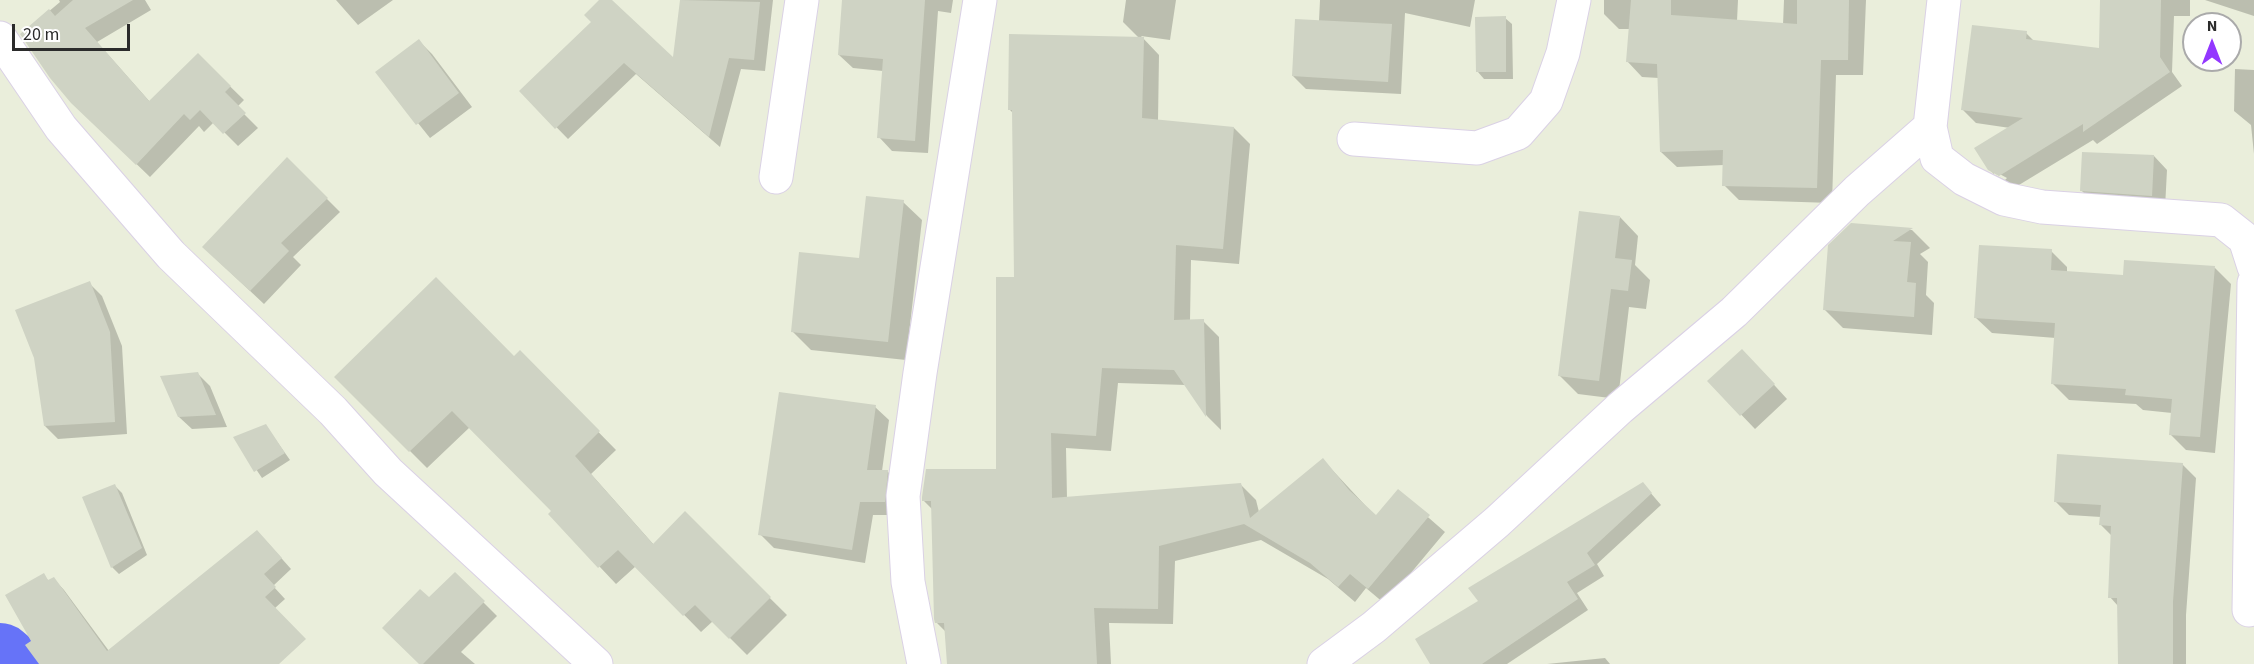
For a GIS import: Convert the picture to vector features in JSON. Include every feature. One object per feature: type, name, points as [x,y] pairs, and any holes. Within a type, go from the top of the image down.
[{"type":"street","points":[[776,177],[802,0]]},
{"type":"street","points":[[924,664],[908,582],[903,496],[980,0]]},
{"type":"street","points":[[1353,139],[1477,148],[1518,133],[1546,101],[1563,53],[1574,0]]},
{"type":"street","points":[[1944,0],[1930,128],[1937,158],[1964,179],[2004,199],[2042,207],[2221,220],[2245,239],[2254,267]]},
{"type":"street","points":[[0,38],[61,128],[171,255],[333,411],[388,472],[596,664]]},
{"type":"street","points":[[1324,664],[1374,627],[1497,522],[1620,408],[1734,312],[1857,191],[1930,128]]},
{"type":"street","points":[[2249,610],[2254,284]]},
{"type":"building","points":[[73,0],[133,0],[85,28],[149,101],[198,53],[231,86],[225,92],[246,113],[223,134],[200,110],[190,120],[184,114],[136,165],[71,103],[50,78],[20,34],[49,9],[55,16]]},
{"type":"building","points":[[599,0],[612,0],[673,57],[680,0],[760,2],[754,60],[729,58],[709,137],[624,63],[555,129],[519,91],[591,22],[584,15]]},
{"type":"building","points":[[842,0],[925,0],[915,141],[877,138],[883,59],[838,55]]},
{"type":"building","points":[[1631,0],[1671,0],[1671,15],[1797,24],[1797,0],[1849,0],[1848,60],[1821,60],[1817,188],[1722,186],[1723,150],[1660,152],[1657,64],[1626,62]]},
{"type":"building","points":[[2100,0],[2161,0],[2160,57],[2170,72],[2083,132],[2083,124],[1999,176],[1988,170],[1974,148],[2023,118],[1961,110],[1972,25],[2027,31],[2026,39],[2099,48]]},
{"type":"building","points":[[1506,16],[1506,72],[1476,72],[1475,17]]},
{"type":"building","points":[[1295,19],[1392,24],[1388,82],[1292,76]]},
{"type":"building","points":[[1009,34],[1144,37],[1142,118],[1234,127],[1223,249],[1176,245],[1174,320],[1204,319],[1206,417],[1174,370],[1102,368],[1096,436],[1051,433],[1052,498],[1241,483],[1250,518],[1323,458],[1349,490],[1376,515],[1398,489],[1430,515],[1368,589],[1350,574],[1338,587],[1310,563],[1244,524],[1159,546],[1158,609],[1094,608],[1097,664],[947,664],[944,623],[935,623],[934,619],[931,501],[922,501],[922,497],[926,469],[996,469],[996,277],[1014,277],[1012,110],[1008,110]]},
{"type":"building","points":[[419,39],[459,93],[416,125],[375,72]]},
{"type":"building","points":[[2082,152],[2154,155],[2152,196],[2080,191]]},
{"type":"building","points":[[287,157],[328,198],[281,243],[289,251],[250,291],[202,247]]},
{"type":"building","points":[[866,196],[904,200],[888,342],[791,332],[799,252],[859,258]]},
{"type":"building","points":[[1579,211],[1620,216],[1615,258],[1632,260],[1628,291],[1611,289],[1599,381],[1558,376]]},
{"type":"building","points":[[1851,223],[1913,228],[1893,241],[1911,242],[1907,282],[1916,283],[1914,317],[1823,310],[1828,245]]},
{"type":"building","points":[[1979,245],[2052,249],[2051,270],[2123,275],[2124,260],[2215,266],[2200,437],[2169,435],[2172,399],[2125,395],[2126,389],[2051,384],[2055,323],[1974,318]]},
{"type":"building","points":[[436,277],[514,356],[520,350],[600,431],[575,456],[653,544],[685,511],[771,597],[729,639],[695,605],[683,616],[618,550],[598,568],[548,514],[551,511],[452,411],[409,452],[334,377]]},
{"type":"building","points":[[90,281],[110,332],[115,422],[44,426],[34,358],[15,310]]},
{"type":"building","points":[[1742,349],[1775,384],[1740,416],[1707,381]]},
{"type":"building","points":[[198,372],[216,415],[178,417],[160,376]]},
{"type":"building","points":[[779,392],[876,405],[867,470],[888,470],[885,502],[860,502],[852,550],[758,535]]},
{"type":"building","points":[[266,424],[285,453],[254,472],[233,437]]},
{"type":"building","points":[[2057,454],[2183,463],[2173,601],[2173,664],[2118,664],[2117,598],[2108,598],[2111,526],[2099,525],[2101,505],[2054,502]]},
{"type":"building","points":[[1643,482],[1652,493],[1587,553],[1595,565],[1567,582],[1578,599],[1482,664],[1430,664],[1415,639],[1478,601],[1468,588]]},
{"type":"building","points":[[115,484],[142,548],[111,568],[82,497]]},
{"type":"building","points":[[257,530],[282,558],[264,574],[276,587],[265,597],[306,639],[279,664],[39,664],[25,645],[31,641],[5,595],[44,573],[48,580],[54,577],[107,651]]},
{"type":"building","points":[[455,572],[485,601],[423,664],[419,664],[382,628],[420,589],[429,597]]},
{"type":"waterway","points":[[0,658],[7,664]]}]
